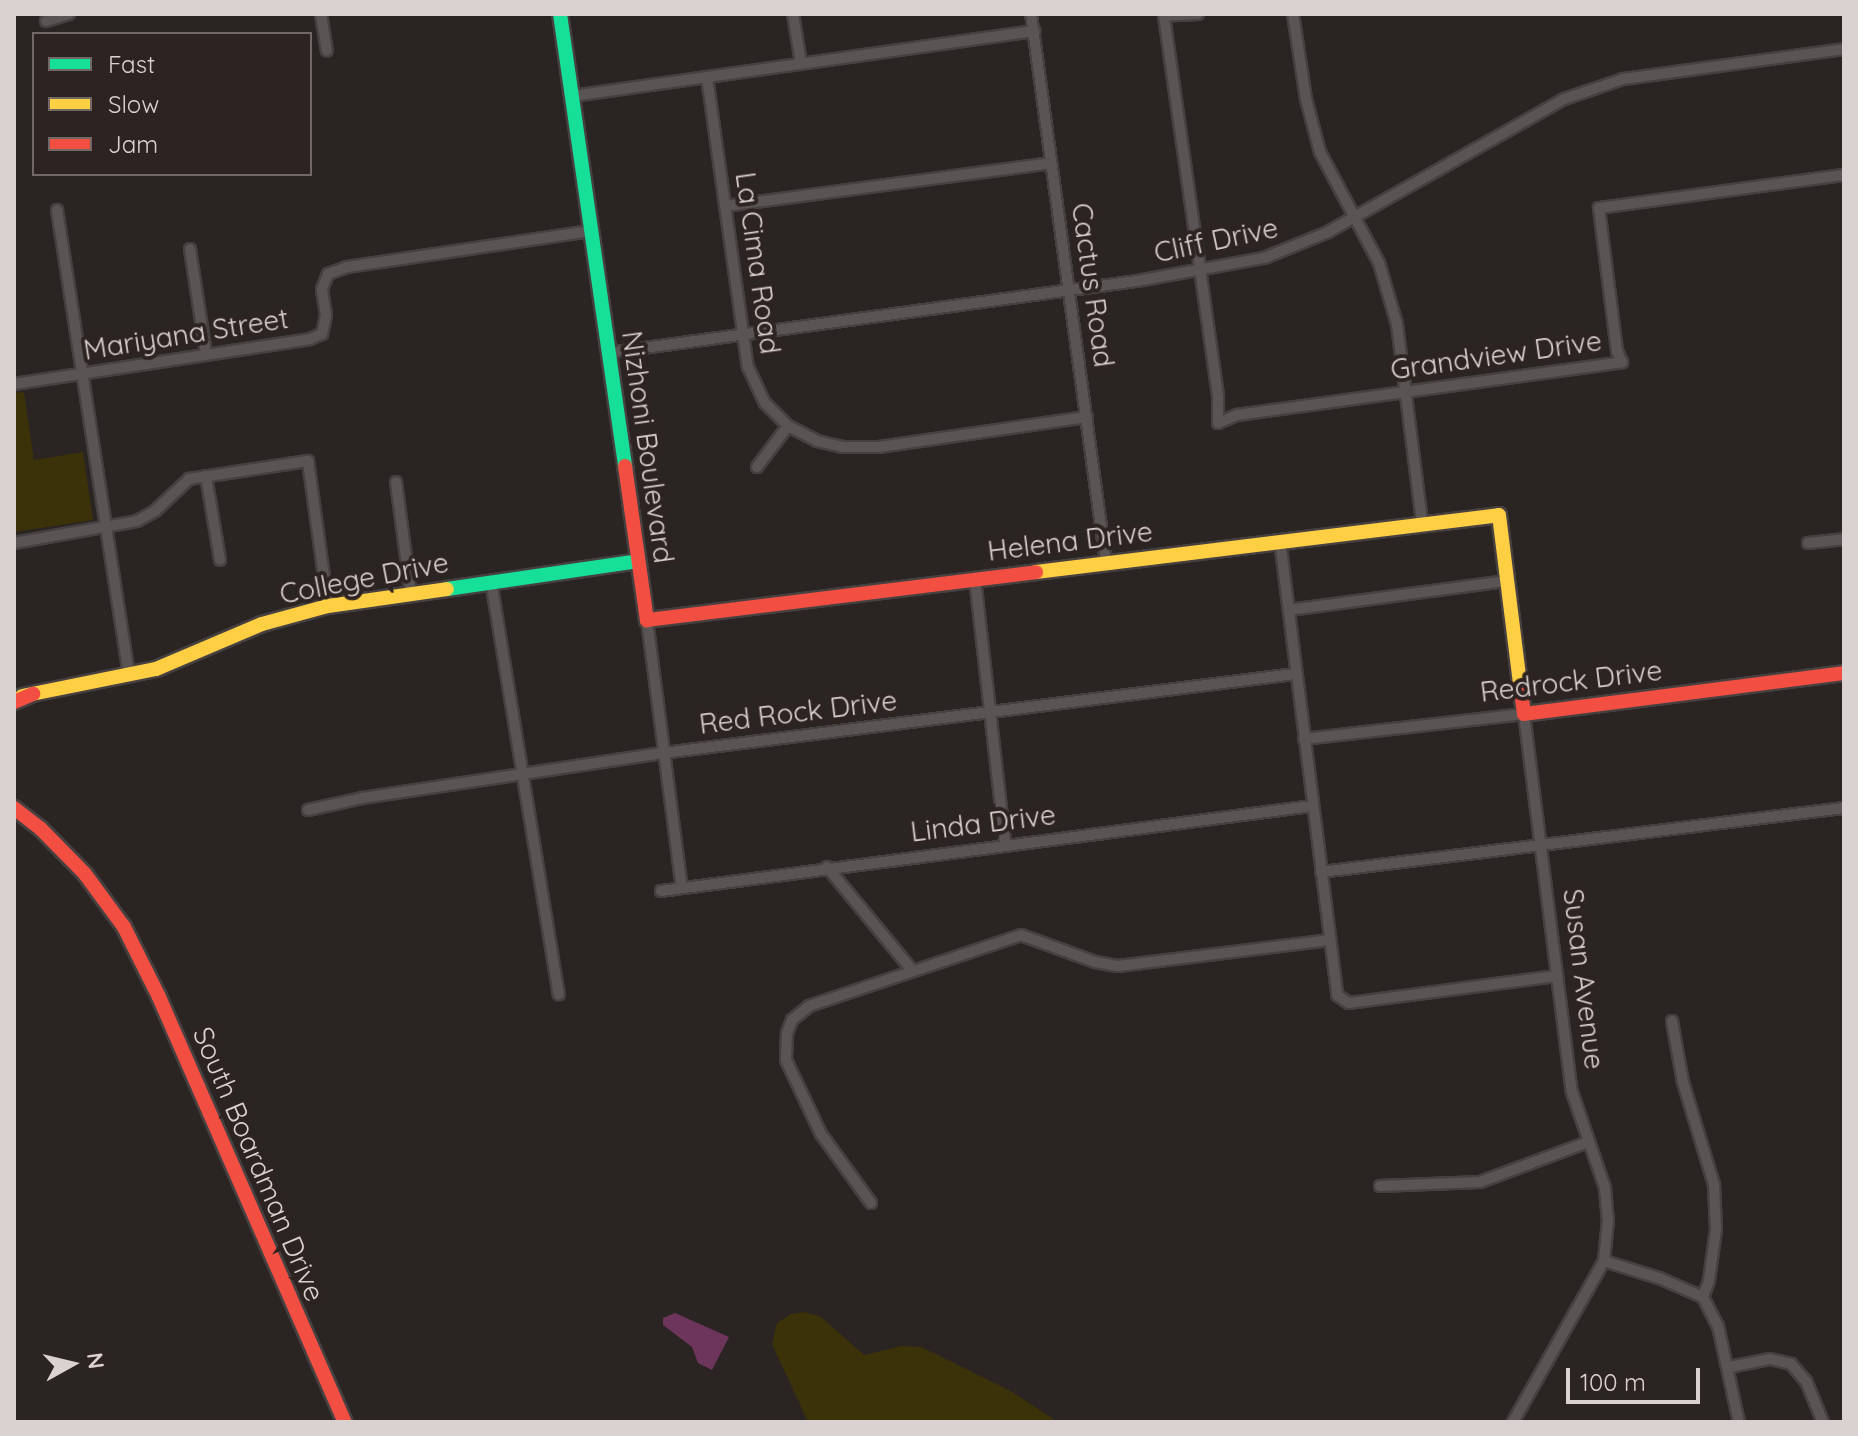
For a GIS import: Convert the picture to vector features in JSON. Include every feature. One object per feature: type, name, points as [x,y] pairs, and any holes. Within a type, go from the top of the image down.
[{"type":"main road","name":"Nizhoni Boulevard","points":[[560,14],[647,620]]},
{"type":"main road","name":"Helena Drive","points":[[647,620],[1499,515]]},
{"type":"main road","name":"Susan Avenue","points":[[1499,515],[1524,714]]},
{"type":"main road","name":"College Drive","points":[[14,700],[156,669],[262,624],[328,606],[638,561]]},
{"type":"main road","name":"Redrock Drive","points":[[1524,714],[1844,673]]},
{"type":"main road","name":"South Boardman Drive","points":[[15,808],[40,828],[85,874],[124,927],[159,997],[345,1422]]},
{"type":"street","points":[[46,21],[69,14]]},
{"type":"street","points":[[321,14],[327,51]]},
{"type":"street","points":[[793,14],[801,63]]},
{"type":"street","name":"Cactus Road","points":[[1031,14],[1106,563]]},
{"type":"street","points":[[1198,14],[1164,16],[1201,271]]},
{"type":"street","points":[[1293,14],[1315,138],[1379,263],[1397,324],[1422,523]]},
{"type":"street","points":[[572,96],[1034,31]]},
{"type":"street","name":"Cliff Drive","points":[[607,353],[1201,271],[1285,251],[1353,217],[1542,109],[1595,88],[1623,79],[1844,49]]},
{"type":"street","name":"La Cima Road","points":[[707,77],[748,367],[765,403],[788,426],[817,441],[842,447],[879,447],[1087,417]]},
{"type":"street","points":[[726,206],[1051,163]]},
{"type":"street","name":"Grandview Drive","points":[[1201,271],[1218,397],[1218,423],[1237,415],[1622,362],[1617,351],[1599,208],[1844,175]]},
{"type":"street","points":[[57,210],[129,676]]},
{"type":"street","name":"Mariyana Street","points":[[14,384],[310,339],[322,334],[326,315],[322,289],[328,274],[347,267],[592,231]]},
{"type":"street","points":[[190,249],[206,354]]},
{"type":"street","points":[[757,467],[788,426]]},
{"type":"street","points":[[14,543],[107,529],[137,521],[155,511],[189,479],[308,461],[328,606]]},
{"type":"street","points":[[206,476],[220,560]]},
{"type":"street","points":[[396,482],[411,594]]},
{"type":"street","points":[[1808,543],[1844,539]]},
{"type":"street","points":[[1280,541],[1337,995],[1349,1003],[1557,976]]},
{"type":"street","points":[[975,579],[1005,844]]},
{"type":"street","points":[[491,581],[559,994]]},
{"type":"street","points":[[1289,610],[1507,581]]},
{"type":"street","name":"Nizhoni Boulevard","points":[[647,620],[682,888]]},
{"type":"street","name":"Red Rock Drive","points":[[308,810],[362,798],[663,753],[1295,674]]},
{"type":"street","name":"Redrock Drive","points":[[1304,739],[1524,714]]},
{"type":"street","name":"Susan Avenue","points":[[1513,1422],[1604,1261],[1608,1220],[1605,1188],[1572,1092],[1524,714]]},
{"type":"street","name":"Linda Drive","points":[[661,891],[1312,806]]},
{"type":"street","points":[[1321,872],[1844,808]]},
{"type":"street","points":[[827,867],[911,969]]},
{"type":"street","points":[[871,1203],[821,1134],[786,1060],[787,1033],[792,1020],[809,1006],[911,969],[1021,935],[1095,962],[1118,966],[1329,940]]},
{"type":"street","points":[[1672,1021],[1683,1082],[1714,1185],[1716,1229],[1709,1281],[1703,1297]]},
{"type":"street","points":[[1380,1186],[1480,1182],[1588,1142]]},
{"type":"street","points":[[1604,1261],[1659,1278],[1703,1297],[1718,1326],[1730,1367],[1739,1422]]},
{"type":"street","points":[[1730,1367],[1770,1359],[1791,1364],[1806,1381],[1823,1422]]},
{"type":"shaded area","points":[[24,392],[34,460],[83,452],[93,520],[14,532],[14,393]]},
{"type":"shaded area","points":[[805,1312],[821,1317],[864,1355],[902,1346],[921,1347],[1009,1390],[1058,1422],[808,1422],[772,1344],[777,1323],[791,1314]]},
{"type":"shaded area","points":[[675,1313],[729,1337],[712,1370],[698,1363],[692,1347],[663,1325],[663,1318]]},
{"type":"traffic: fast","points":[[560,14],[625,466]]},
{"type":"traffic: fast","points":[[447,589],[638,561]]},
{"type":"traffic: slow","points":[[1036,572],[1499,515],[1521,692]]},
{"type":"traffic: slow","points":[[22,696],[156,669],[262,624],[328,606],[447,589]]},
{"type":"traffic: jam","points":[[625,466],[647,620],[1036,572]]},
{"type":"traffic: jam","points":[[1521,692],[1524,714],[1844,673]]},
{"type":"traffic: jam","points":[[14,702],[33,694]]},
{"type":"traffic: jam","points":[[14,808],[40,828],[85,874],[124,927],[159,997],[345,1422]]}]
